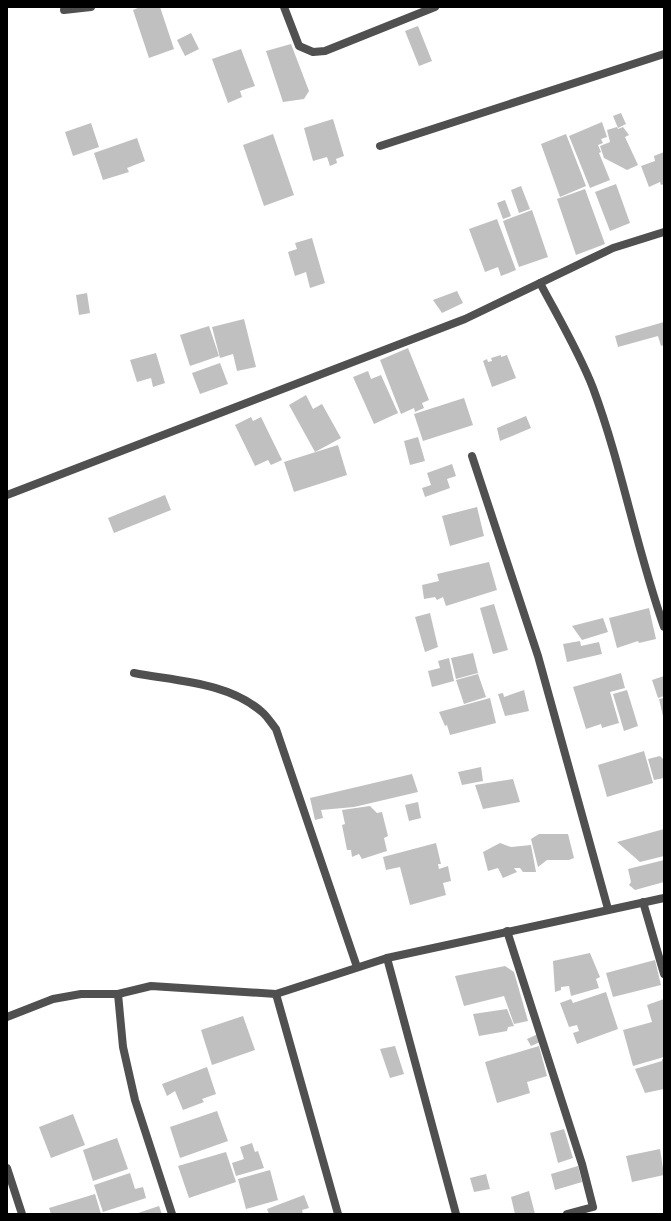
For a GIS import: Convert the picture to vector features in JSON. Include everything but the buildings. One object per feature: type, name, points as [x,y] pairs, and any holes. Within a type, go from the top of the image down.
[{"type":"street","points":[[64,10],[90,7]]},
{"type":"street","points":[[284,7],[299,46],[313,52],[325,51],[436,7]]},
{"type":"street","points":[[380,146],[664,54]]},
{"type":"street","points":[[7,495],[465,319],[612,248],[664,232]]},
{"type":"street","points":[[540,283],[580,358],[592,388],[606,429],[649,584],[664,627]]},
{"type":"street","points":[[472,456],[538,656],[608,909]]},
{"type":"street","points":[[134,673],[212,687],[240,696],[263,712],[276,728],[357,967]]},
{"type":"street","points":[[7,1018],[53,999],[82,994],[118,994],[150,986],[276,994],[388,958],[664,898]]},
{"type":"street","points":[[643,902],[664,974]]},
{"type":"street","points":[[507,931],[582,1164],[594,1210],[567,1214]]},
{"type":"street","points":[[388,958],[456,1214]]},
{"type":"street","points":[[118,994],[123,1047],[135,1100],[172,1214]]},
{"type":"street","points":[[276,994],[338,1214]]},
{"type":"street","points":[[7,1168],[22,1214]]}]
